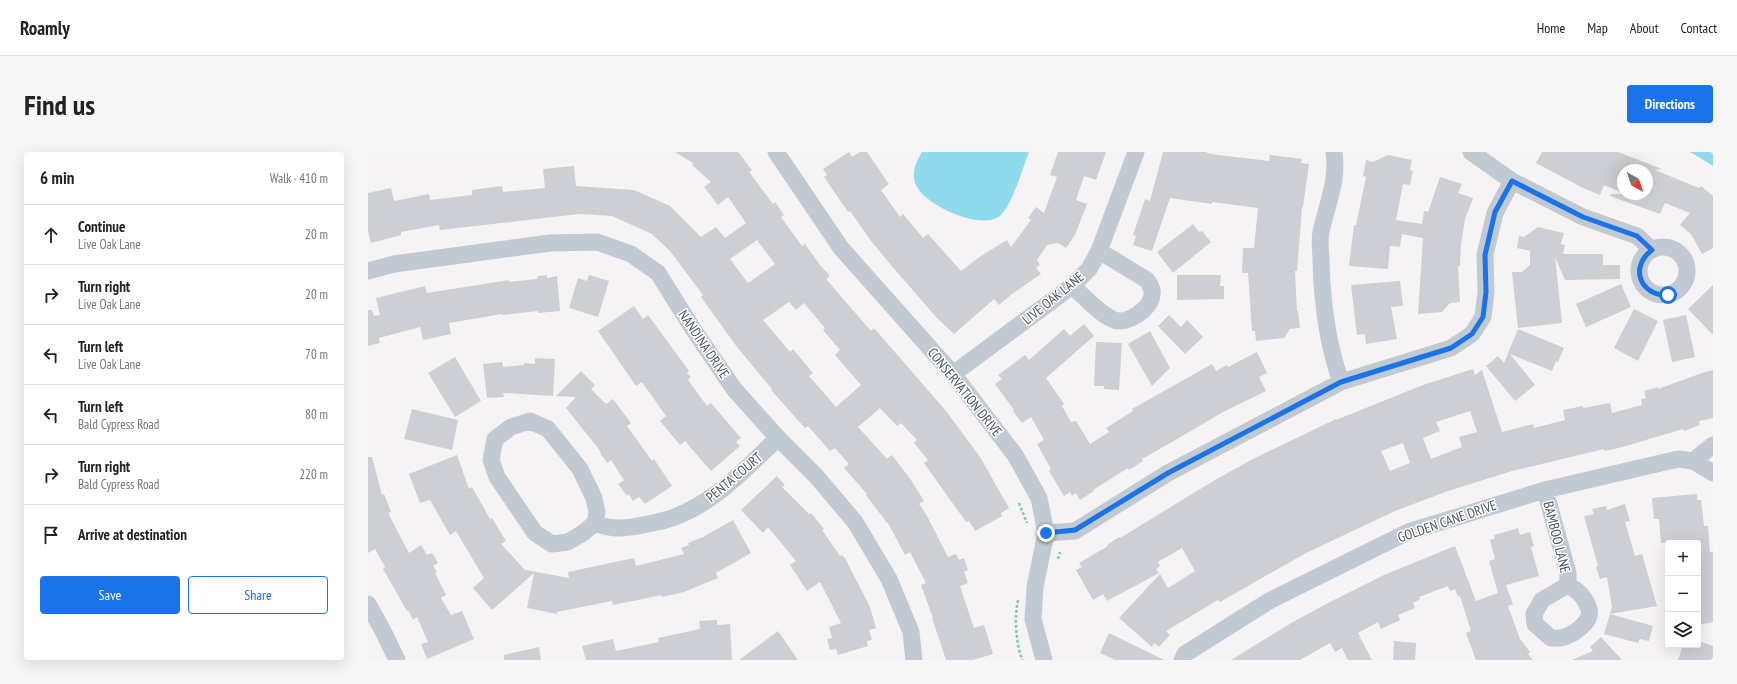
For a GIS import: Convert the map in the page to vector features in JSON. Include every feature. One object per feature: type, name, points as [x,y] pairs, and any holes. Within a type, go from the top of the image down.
[{"type":"street","name":"LIVE OAK LANE","points":[[953,374],[1072,286],[1089,269],[1099,251],[1136,152]]},
{"type":"street","points":[[1334,152],[1335,161],[1333,191],[1320,234],[1322,294],[1333,358],[1341,382]]},
{"type":"street","points":[[1471,152],[1512,181],[1583,217],[1637,236],[1652,250]]},
{"type":"street","name":"CONSERVATION DRIVE","points":[[784,155],[841,248],[953,374],[1018,462],[1039,498],[1046,533],[1035,587],[1033,619],[1044,660]]},
{"type":"street","points":[[1046,533],[1075,530],[1168,473],[1341,382],[1451,348],[1472,334],[1483,317],[1486,292],[1485,255],[1495,212],[1512,181]]},
{"type":"street","name":"NANDINA DRIVE","points":[[368,271],[394,264],[550,243],[597,242],[631,254],[658,273],[693,329],[734,389],[778,438],[816,476],[855,522],[891,586],[911,632],[914,660]]},
{"type":"street","points":[[1072,286],[1114,320],[1123,321],[1138,314],[1150,302],[1152,288],[1148,280],[1099,251]]},
{"type":"street","points":[[530,421],[548,429],[580,469],[594,498],[597,512],[595,523],[583,533],[568,542],[552,544],[535,533],[497,477],[490,460],[495,439],[510,427],[530,421]]},
{"type":"street","name":"PENTA COURT","points":[[595,523],[607,528],[632,528],[672,518],[704,502],[727,486],[778,438]]},
{"type":"street","points":[[1693,461],[1713,445]]},
{"type":"street","name":"GOLDEN CANE DRIVE","points":[[1182,660],[1185,654],[1269,601],[1408,532],[1545,490],[1678,459],[1693,461],[1713,473]]},
{"type":"street","name":"BAMBOO LANE","points":[[1545,490],[1568,572],[1568,585]]},
{"type":"street","points":[[368,604],[397,660]]},
{"type":"path","points":[[1056,565],[1060,552]]},
{"type":"water","points":[[922,152],[1029,152],[1009,204],[1000,216],[992,220],[981,220],[956,214],[932,202],[923,194],[917,187],[914,178],[916,164]]},
{"type":"water","points":[[1689,152],[1713,152],[1713,166],[1692,153]]},
{"type":"building","points":[[675,152],[738,152],[752,170],[749,172],[773,204],[775,202],[784,215],[781,217],[802,246],[805,244],[830,276],[826,279],[871,331],[874,328],[946,411],[980,457],[1009,508],[1001,513],[1002,516],[975,531],[969,521],[966,522],[924,463],[928,460],[914,443],[917,440],[901,423],[897,426],[880,408],[858,427],[887,459],[892,455],[911,480],[924,501],[919,504],[927,516],[948,557],[956,554],[959,560],[964,558],[968,570],[964,572],[968,583],[960,586],[974,628],[984,625],[993,654],[973,660],[946,660],[921,585],[926,583],[910,552],[905,555],[888,523],[866,495],[867,494],[844,468],[849,464],[835,448],[830,451],[808,426],[805,428],[771,390],[772,389],[737,347],[701,297],[703,295],[670,251],[652,234],[612,216],[579,214],[440,230],[439,225],[401,232],[401,235],[371,243],[368,231],[368,193],[391,188],[394,201],[429,194],[430,200],[472,195],[472,190],[502,186],[503,192],[545,188],[543,169],[574,166],[576,186],[634,190],[670,206],[701,237],[716,227],[725,238],[746,223],[728,197],[718,205],[704,187],[711,182],[692,165],[693,163]],"holes":[[[757,240],[775,264],[748,283],[730,259]],[[789,302],[796,310],[804,303],[825,328],[823,330],[840,350],[835,355],[861,385],[836,407],[809,376],[813,373],[793,349],[790,352],[763,320]]]},
{"type":"building","points":[[849,152],[852,157],[860,152],[867,152],[889,184],[881,190],[900,217],[903,214],[923,238],[928,234],[961,271],[981,256],[1007,240],[1011,247],[1031,220],[1028,218],[1036,207],[1044,213],[1057,177],[1050,175],[1058,152],[1106,152],[1096,180],[1084,176],[1076,200],[1087,204],[1075,235],[1066,248],[1058,243],[1047,245],[1037,260],[1040,265],[1036,268],[1041,274],[999,305],[994,299],[954,334],[936,317],[871,241],[850,211],[848,212],[824,177],[827,175],[823,169]]},
{"type":"building","points":[[1163,152],[1207,152],[1218,155],[1269,161],[1270,155],[1302,159],[1301,163],[1309,164],[1302,207],[1297,271],[1295,271],[1297,311],[1300,328],[1290,329],[1284,338],[1256,341],[1255,331],[1252,331],[1248,273],[1242,273],[1243,248],[1254,248],[1258,208],[1212,202],[1212,204],[1170,198],[1152,251],[1133,245],[1136,236],[1133,235],[1145,199],[1150,201]]},
{"type":"building","points":[[1542,152],[1618,152],[1649,164],[1617,164],[1617,190],[1604,185],[1600,195],[1585,189],[1536,163]]},
{"type":"building","points":[[1388,155],[1412,160],[1410,170],[1413,171],[1410,185],[1403,184],[1396,220],[1422,224],[1424,211],[1428,212],[1440,177],[1462,184],[1458,193],[1473,198],[1465,219],[1461,244],[1460,266],[1458,266],[1460,302],[1450,303],[1442,312],[1418,314],[1423,238],[1402,234],[1400,247],[1390,246],[1388,269],[1349,266],[1354,225],[1356,225],[1366,177],[1363,176],[1366,160],[1373,162]]},
{"type":"building","points":[[1653,166],[1662,169],[1655,170],[1699,188],[1701,186],[1713,196],[1713,248],[1702,254],[1691,234],[1680,225],[1690,213],[1665,203],[1660,214],[1621,200],[1653,200]]},
{"type":"building","points":[[1611,194],[1617,194],[1617,199],[1610,196]]},
{"type":"building","points":[[1193,224],[1199,232],[1202,231],[1211,242],[1173,273],[1157,252]]},
{"type":"building","points":[[1538,227],[1564,233],[1561,244],[1565,245],[1563,254],[1603,254],[1603,265],[1620,265],[1620,279],[1565,280],[1555,257],[1562,323],[1518,328],[1512,272],[1522,272],[1530,265],[1530,251],[1517,248],[1519,236],[1524,237]]},
{"type":"building","points":[[547,275],[547,278],[557,276],[560,311],[502,314],[449,323],[451,334],[423,340],[420,327],[379,338],[380,343],[368,346],[368,310],[372,310],[374,316],[380,315],[376,298],[425,286],[427,293],[509,280],[509,282],[537,279],[538,276]]},
{"type":"building","points":[[589,275],[609,281],[598,317],[569,308],[578,278],[587,281]]},
{"type":"building","points":[[1177,275],[1221,275],[1220,286],[1224,286],[1224,299],[1177,300]]},
{"type":"building","points":[[1400,281],[1403,306],[1391,307],[1397,339],[1366,344],[1365,334],[1357,335],[1351,285]]},
{"type":"building","points":[[1621,284],[1631,307],[1586,327],[1576,304]]},
{"type":"building","points":[[1713,285],[1713,335],[1688,309]]},
{"type":"building","points":[[634,306],[643,319],[648,315],[689,371],[687,373],[691,377],[688,380],[707,406],[711,403],[741,438],[736,442],[740,446],[711,471],[685,441],[680,445],[660,421],[666,416],[642,382],[636,386],[598,331]]},
{"type":"building","points":[[1634,309],[1658,321],[1638,361],[1614,348]]},
{"type":"building","points":[[1169,315],[1181,327],[1187,320],[1203,337],[1185,354],[1158,326]]},
{"type":"building","points":[[1686,315],[1695,357],[1672,362],[1663,320]]},
{"type":"building","points":[[1084,324],[1094,336],[1046,378],[1064,404],[1062,406],[1071,422],[1076,421],[1090,444],[1109,432],[1106,428],[1133,411],[1132,409],[1212,364],[1216,371],[1227,365],[1228,367],[1257,352],[1267,373],[1259,377],[1266,391],[1223,412],[1142,459],[1143,461],[1129,470],[1128,468],[1080,500],[1076,493],[1072,496],[1070,492],[1064,496],[1049,471],[1051,469],[1037,444],[1044,440],[1031,417],[1022,423],[995,384],[1002,379],[998,375],[1025,355],[1029,360],[1064,329],[1070,336]]},
{"type":"building","points":[[1518,329],[1564,348],[1552,371],[1510,354],[1535,385],[1515,401],[1486,366],[1498,356],[1504,363]]},
{"type":"building","points":[[1150,331],[1170,368],[1152,386],[1128,344]]},
{"type":"building","points":[[1096,342],[1122,343],[1119,390],[1104,389],[1104,386],[1094,386]]},
{"type":"building","points":[[455,357],[481,401],[455,417],[428,373]]},
{"type":"building","points":[[535,358],[555,359],[553,396],[503,393],[504,397],[487,398],[483,364],[502,362],[503,367],[524,365],[524,363],[535,364]]},
{"type":"building","points":[[1473,369],[1475,375],[1482,370],[1502,432],[1533,424],[1534,428],[1565,420],[1563,410],[1583,406],[1583,408],[1610,403],[1612,413],[1642,405],[1641,399],[1646,398],[1644,391],[1658,387],[1658,389],[1713,370],[1713,418],[1699,421],[1700,425],[1684,431],[1683,429],[1619,448],[1604,451],[1604,449],[1512,471],[1448,491],[1395,511],[1306,553],[1220,602],[1218,600],[1166,631],[1170,635],[1159,647],[1154,643],[1152,647],[1119,618],[1160,574],[1168,588],[1195,571],[1182,548],[1158,562],[1160,566],[1156,569],[1159,573],[1107,601],[1103,594],[1093,600],[1076,570],[1082,567],[1079,563],[1108,546],[1107,545],[1119,537],[1120,538],[1215,480],[1251,460],[1336,419],[1423,385]],"holes":[[[1470,411],[1477,432],[1459,437],[1462,447],[1431,459],[1423,438],[1440,431],[1436,422]],[[1403,443],[1410,463],[1390,471],[1381,451]]]},
{"type":"building","points":[[581,371],[595,385],[591,389],[606,404],[613,399],[631,423],[627,426],[652,461],[654,459],[672,486],[645,504],[639,497],[633,501],[629,494],[627,496],[618,484],[624,480],[611,460],[607,463],[600,453],[601,452],[566,408],[576,397],[556,396]]},
{"type":"building","points":[[412,409],[458,420],[452,450],[404,439]]},
{"type":"building","points":[[457,455],[469,489],[472,487],[490,519],[492,518],[506,541],[501,544],[525,570],[569,578],[568,572],[634,558],[636,566],[684,554],[681,548],[689,545],[688,543],[703,537],[733,520],[751,553],[716,573],[718,578],[684,592],[613,605],[612,601],[557,612],[557,614],[527,608],[534,573],[492,610],[473,588],[484,578],[456,531],[450,535],[430,500],[420,503],[409,474]]},
{"type":"building","points":[[368,457],[372,457],[382,495],[384,494],[391,512],[388,513],[409,553],[421,545],[427,555],[432,553],[438,563],[433,566],[437,572],[435,573],[446,595],[441,598],[451,615],[462,611],[474,639],[427,659],[421,644],[428,642],[417,617],[413,620],[408,610],[407,611],[383,569],[385,567],[375,549],[368,553]]},
{"type":"building","points":[[777,476],[785,485],[782,487],[810,515],[811,513],[824,529],[822,530],[840,556],[842,555],[846,560],[870,607],[876,628],[869,630],[872,640],[867,641],[868,646],[838,655],[836,649],[830,650],[827,639],[832,638],[829,627],[841,623],[820,582],[807,591],[790,565],[796,561],[768,527],[763,533],[741,510]]},
{"type":"building","points":[[1697,494],[1697,500],[1701,500],[1704,526],[1708,526],[1710,552],[1713,552],[1713,622],[1701,624],[1701,540],[1665,540],[1665,543],[1661,543],[1659,519],[1654,519],[1652,498]]},
{"type":"building","points":[[1625,504],[1630,521],[1625,522],[1635,556],[1642,554],[1657,606],[1610,614],[1653,626],[1649,641],[1640,639],[1638,643],[1604,634],[1612,607],[1607,577],[1600,579],[1596,567],[1598,566],[1584,516],[1594,514],[1592,509],[1606,506],[1607,510]]},
{"type":"building","points":[[1518,528],[1520,535],[1530,532],[1534,546],[1531,547],[1539,576],[1506,585],[1513,604],[1508,606],[1520,639],[1530,652],[1528,654],[1533,660],[1476,660],[1466,633],[1471,631],[1460,596],[1458,597],[1455,589],[1450,591],[1448,586],[1419,597],[1420,599],[1413,603],[1415,608],[1398,615],[1400,620],[1381,629],[1378,622],[1358,633],[1361,638],[1358,639],[1361,639],[1372,660],[1348,660],[1342,648],[1335,652],[1330,643],[1300,660],[1231,660],[1293,622],[1326,604],[1384,575],[1455,546],[1476,601],[1498,593],[1489,561],[1495,559],[1490,540],[1495,538],[1494,535]]},
{"type":"building","points":[[717,620],[717,625],[730,624],[732,660],[586,660],[582,646],[613,639],[616,651],[659,642],[658,638],[700,629],[699,621]]},
{"type":"building","points":[[778,631],[798,660],[739,660]]},
{"type":"building","points":[[1109,633],[1164,660],[1115,660],[1100,653]]},
{"type":"building","points":[[1601,637],[1622,660],[1572,660],[1593,651],[1590,647]]},
{"type":"building","points":[[1394,641],[1416,643],[1415,660],[1393,660]]},
{"type":"building","points":[[1701,642],[1713,646],[1713,660],[1678,660],[1682,648],[1701,648]]},
{"type":"building","points":[[539,647],[541,660],[504,660],[504,655]]},
{"type":"route","points":[[1046,533],[1075,530],[1168,473],[1341,382],[1451,348],[1472,334],[1483,317],[1486,292],[1485,255],[1495,212],[1512,181],[1583,217],[1637,236],[1652,250],[1646,254],[1640,266],[1639,273],[1644,286],[1655,294],[1668,295]]}]
